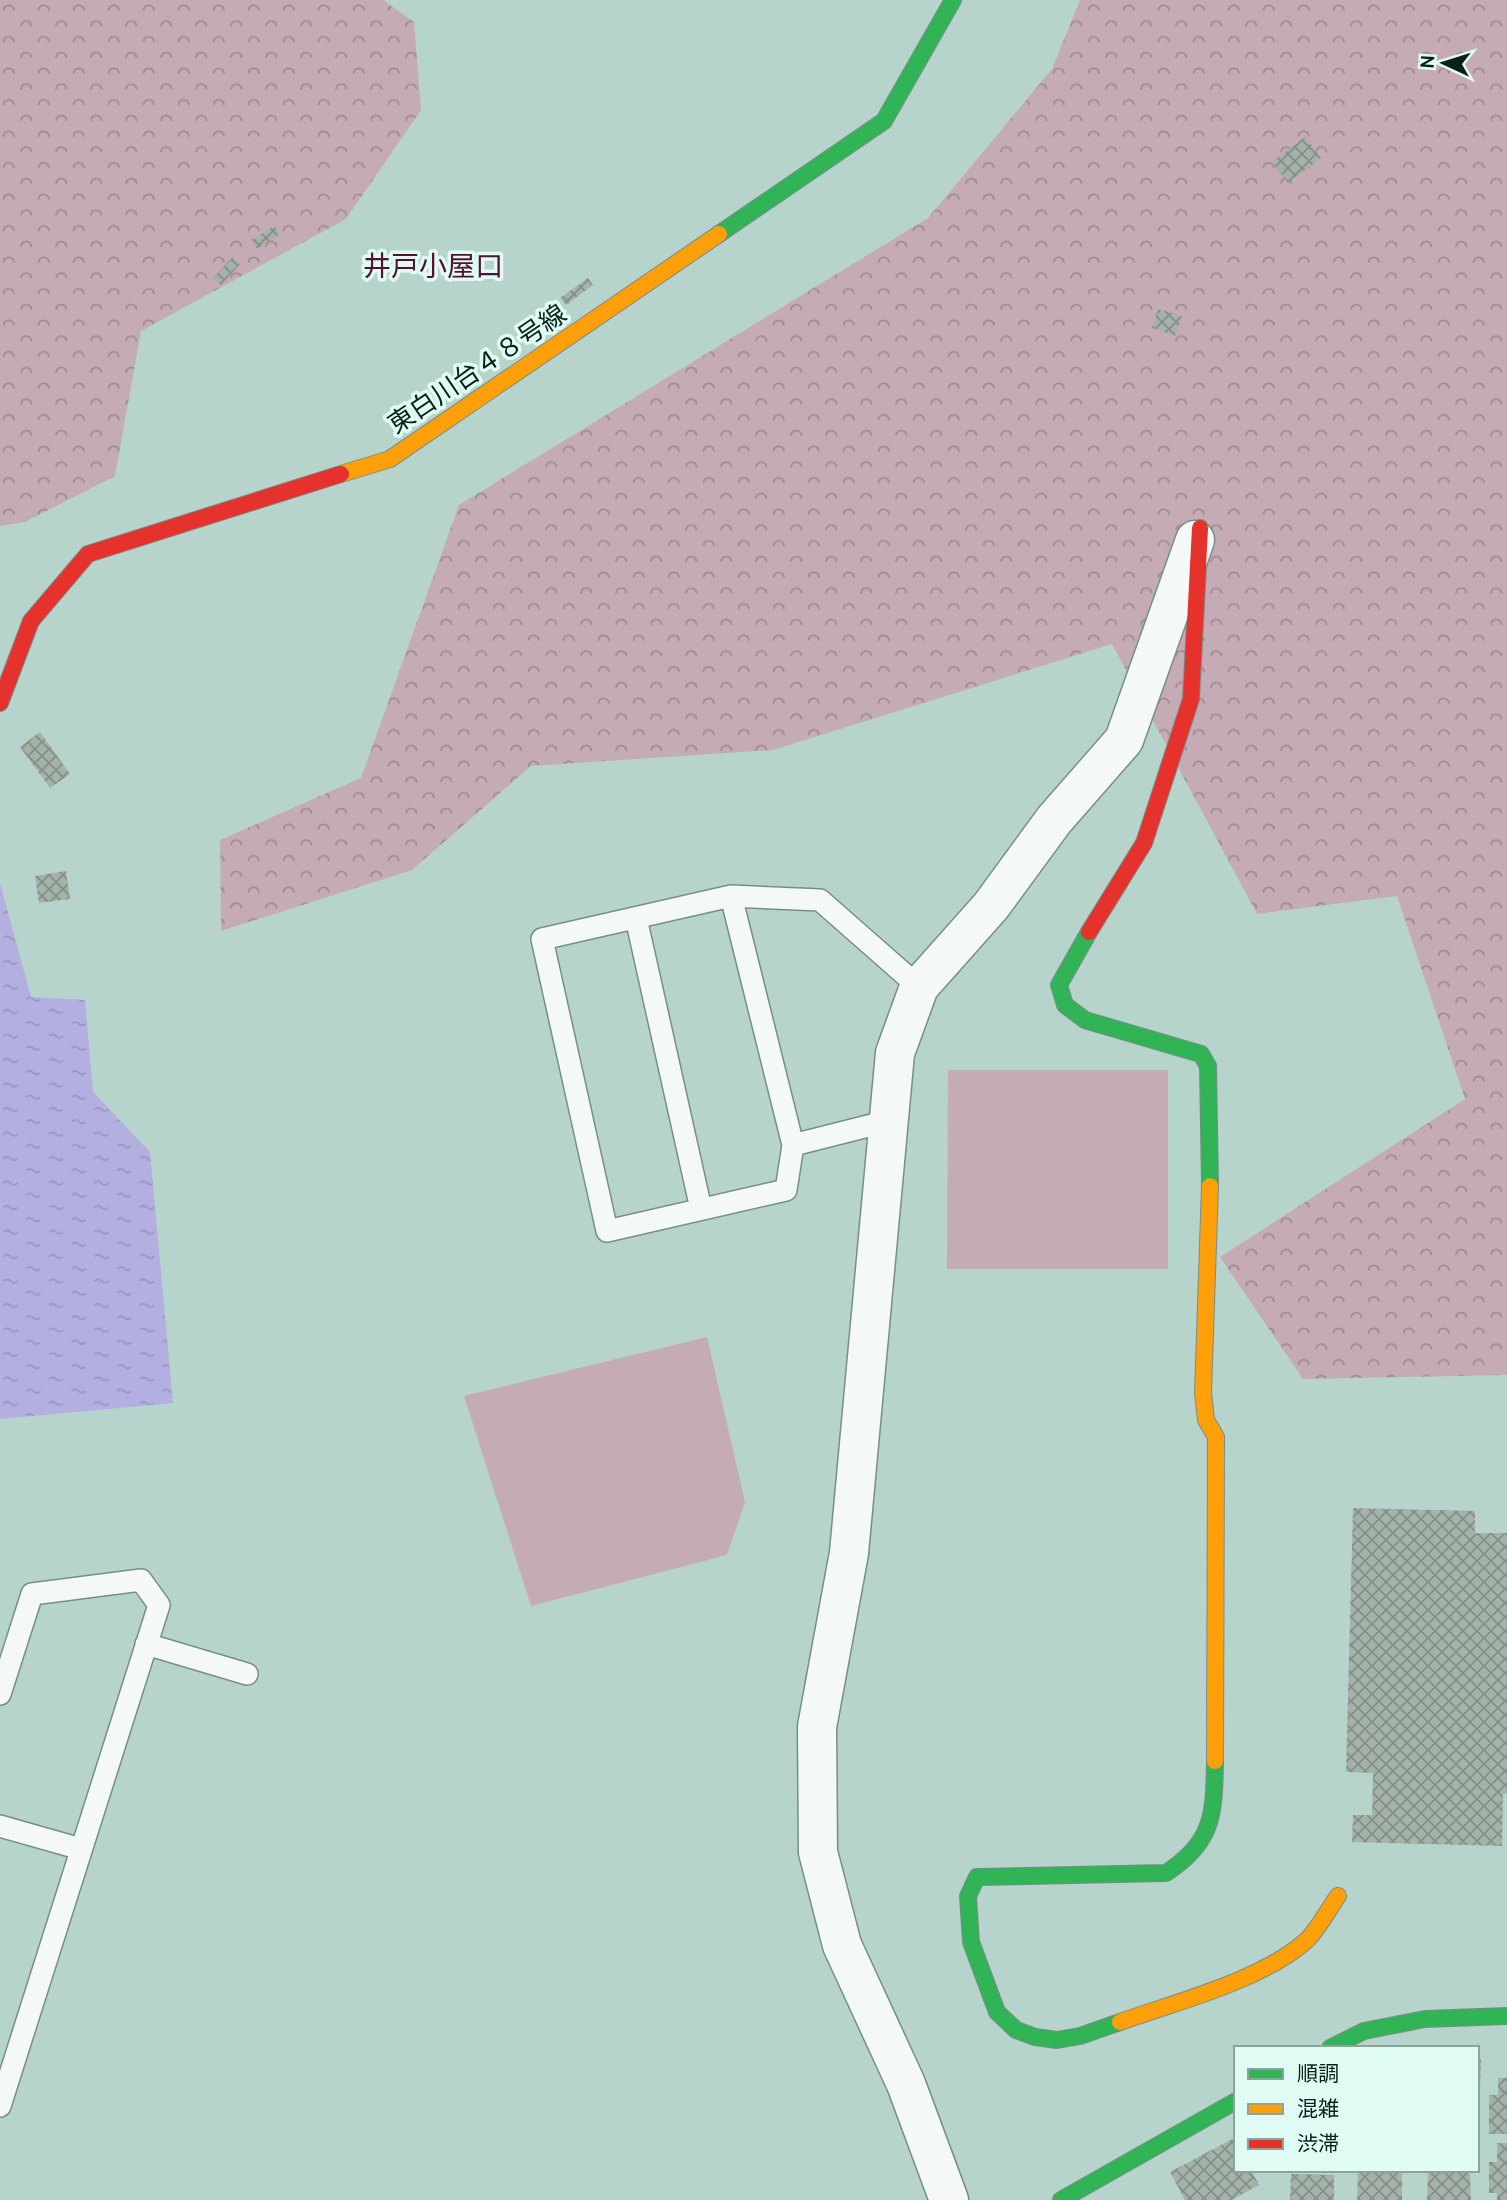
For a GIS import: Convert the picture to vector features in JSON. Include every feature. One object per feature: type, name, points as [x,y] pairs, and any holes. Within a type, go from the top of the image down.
[{"type":"street","name":"東白川台４８号線","points":[[0,703],[31,621],[88,554],[390,459],[884,121],[953,0]]},
{"type":"street","points":[[949,2200],[906,2084],[842,1945],[818,1852],[817,1727],[849,1553],[895,1053],[919,987],[991,906],[1054,820],[1124,740],[1200,528]]},
{"type":"street","points":[[1200,528],[1191,699],[1144,843],[1059,985],[1065,1004],[1085,1020],[1201,1054],[1208,1066],[1210,1186],[1203,1393],[1206,1420],[1216,1437],[1215,1764],[1212,1801],[1205,1839],[1187,1861],[1166,1873],[977,1877],[968,1896],[971,1942],[997,2012],[1016,2030],[1035,2037],[1057,2040],[1080,2036],[1241,1979],[1274,1964],[1308,1939],[1338,1896]]},
{"type":"street","points":[[1334,2046],[1364,2031],[1424,2019],[1507,2016]]},
{"type":"street","points":[[1061,2200],[1234,2102]]},
{"type":"lane","points":[[731,897],[793,1145],[786,1190],[607,1231],[542,939],[731,897],[820,900],[919,987]]},
{"type":"lane","points":[[636,918],[701,1209]]},
{"type":"lane","points":[[793,1145],[888,1121]]},
{"type":"lane","points":[[0,1694],[32,1594],[141,1580],[159,1605],[81,1849],[10,2042],[0,2106]]},
{"type":"lane","points":[[146,1644],[247,1674]]},
{"type":"lane","points":[[0,1826],[81,1849]]},
{"type":"green space","points":[[0,0],[383,0],[414,22],[421,110],[346,219],[141,331],[115,476],[25,522],[0,526]]},
{"type":"green space","points":[[1080,0],[1507,0],[1507,1375],[1303,1379],[1220,1257],[1465,1099],[1397,896],[1257,914],[1112,644],[773,750],[531,766],[412,870],[221,931],[220,840],[361,778],[459,505],[928,218],[1052,69]]},
{"type":"green space","points":[[948,1070],[1168,1070],[1168,1269],[947,1269]]},
{"type":"green space","points":[[707,1337],[745,1502],[727,1555],[531,1606],[464,1396]]},
{"type":"water","points":[[0,883],[31,997],[85,1000],[93,1092],[150,1152],[173,1403],[0,1419]]},
{"type":"building","points":[[1305,137],[1321,158],[1288,183],[1272,162]]},
{"type":"building","points":[[274,226],[280,234],[257,249],[251,240]]},
{"type":"building","points":[[233,257],[240,264],[221,285],[213,278]]},
{"type":"building","points":[[588,278],[593,285],[566,305],[560,298]]},
{"type":"building","points":[[1158,309],[1182,316],[1175,336],[1152,328]]},
{"type":"building","points":[[40,732],[70,774],[50,788],[20,747]]},
{"type":"building","points":[[66,871],[70,899],[39,903],[35,876]]},
{"type":"building","points":[[1353,1508],[1475,1511],[1475,1533],[1507,1533],[1507,1794],[1503,1794],[1502,1846],[1352,1842],[1353,1815],[1372,1815],[1373,1773],[1346,1772]]},
{"type":"building","points":[[1479,2059],[1481,2059],[1480,2089]]},
{"type":"building","points":[[1498,2078],[1507,2078],[1507,2134],[1489,2134],[1489,2095],[1498,2095]]},
{"type":"building","points":[[1234,2138],[1234,2172],[1252,2172],[1259,2185],[1232,2200],[1185,2200],[1170,2172]]},
{"type":"building","points":[[1497,2143],[1507,2143],[1507,2200],[1497,2200],[1497,2193],[1489,2193],[1489,2162],[1497,2162]]},
{"type":"building","points":[[1358,2172],[1402,2172],[1402,2200],[1357,2200]]},
{"type":"building","points":[[1428,2172],[1470,2172],[1471,2200],[1427,2200]]},
{"type":"building","points":[[1291,2174],[1334,2175],[1334,2200],[1290,2200]]},
{"type":"traffic: fast","points":[[719,234],[884,121],[953,0]]},
{"type":"traffic: fast","points":[[1089,932],[1059,985],[1065,1005],[1085,1020],[1201,1054],[1208,1066],[1210,1186]]},
{"type":"traffic: fast","points":[[1120,2022],[1080,2036],[1057,2040],[1035,2037],[1016,2030],[997,2012],[971,1942],[968,1896],[977,1877],[1166,1873],[1194,1850],[1208,1825],[1214,1797],[1215,1761]]},
{"type":"traffic: fast","points":[[1334,2046],[1364,2031],[1425,2019],[1507,2016]]},
{"type":"traffic: fast","points":[[1061,2200],[1234,2102]]},
{"type":"traffic: slow","points":[[341,474],[390,459],[719,234]]},
{"type":"traffic: slow","points":[[1210,1186],[1203,1393],[1206,1420],[1216,1437],[1215,1761]]},
{"type":"traffic: slow","points":[[1120,2022],[1218,1988],[1267,1967],[1307,1940],[1338,1896]]},
{"type":"traffic: jam","points":[[0,703],[31,621],[88,554],[341,474]]},
{"type":"traffic: jam","points":[[1089,932],[1144,843],[1191,699],[1200,528]]},
{"type":"district","name":"井戸小屋口","points":[[433,266]]}]
